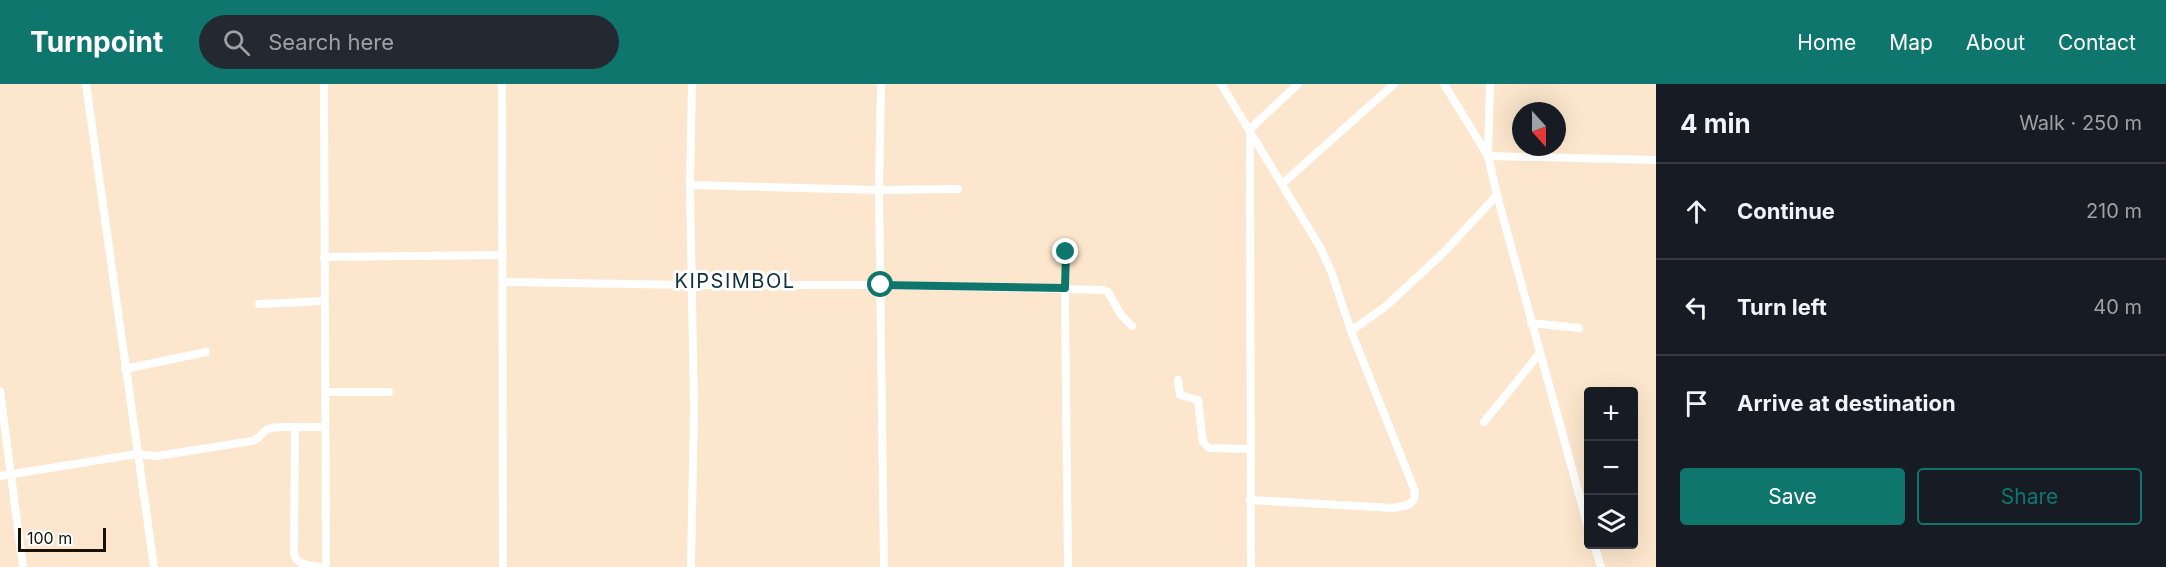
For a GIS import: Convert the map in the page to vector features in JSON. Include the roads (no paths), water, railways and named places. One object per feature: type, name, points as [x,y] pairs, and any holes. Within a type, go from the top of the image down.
[{"type":"street","points":[[86,84],[154,567]]},
{"type":"street","points":[[324,84],[326,567]]},
{"type":"street","points":[[502,84],[503,567]]},
{"type":"street","points":[[691,567],[694,409],[690,186],[692,84]]},
{"type":"street","points":[[881,84],[879,190],[884,567]]},
{"type":"street","points":[[1221,84],[1320,247],[1414,491],[1414,500],[1408,505],[1393,507],[1250,500]]},
{"type":"street","points":[[1251,567],[1250,129],[1298,84]]},
{"type":"street","points":[[1282,184],[1394,84]]},
{"type":"street","points":[[1444,84],[1488,156]]},
{"type":"street","points":[[1490,84],[1488,156],[1539,354],[1584,513]]},
{"type":"street","points":[[1488,156],[1656,160]]},
{"type":"street","points":[[690,186],[879,190],[958,189]]},
{"type":"street","points":[[1351,331],[1386,306],[1444,252],[1497,195]]},
{"type":"street","points":[[1066,252],[1068,567]]},
{"type":"street","points":[[324,257],[503,255]]},
{"type":"street","points":[[504,282],[1065,288],[1108,292],[1121,315],[1132,326]]},
{"type":"street","points":[[259,304],[325,301]]},
{"type":"street","points":[[1531,323],[1579,328]]},
{"type":"street","points":[[125,369],[206,352]]},
{"type":"street","points":[[1484,422],[1539,354]]},
{"type":"street","points":[[1178,380],[1180,395],[1198,400],[1205,446],[1250,449]]},
{"type":"street","points":[[0,392],[23,567]]},
{"type":"street","points":[[326,392],[389,392]]},
{"type":"street","points":[[295,427],[295,560],[299,563],[321,567]]},
{"type":"street","points":[[0,476],[137,454],[157,456],[252,441],[259,439],[266,430],[271,428],[325,427]]},
{"type":"street","points":[[1596,549],[1601,567]]},
{"type":"district","name":"KIPSIMBOL","points":[[735,281]]}]
